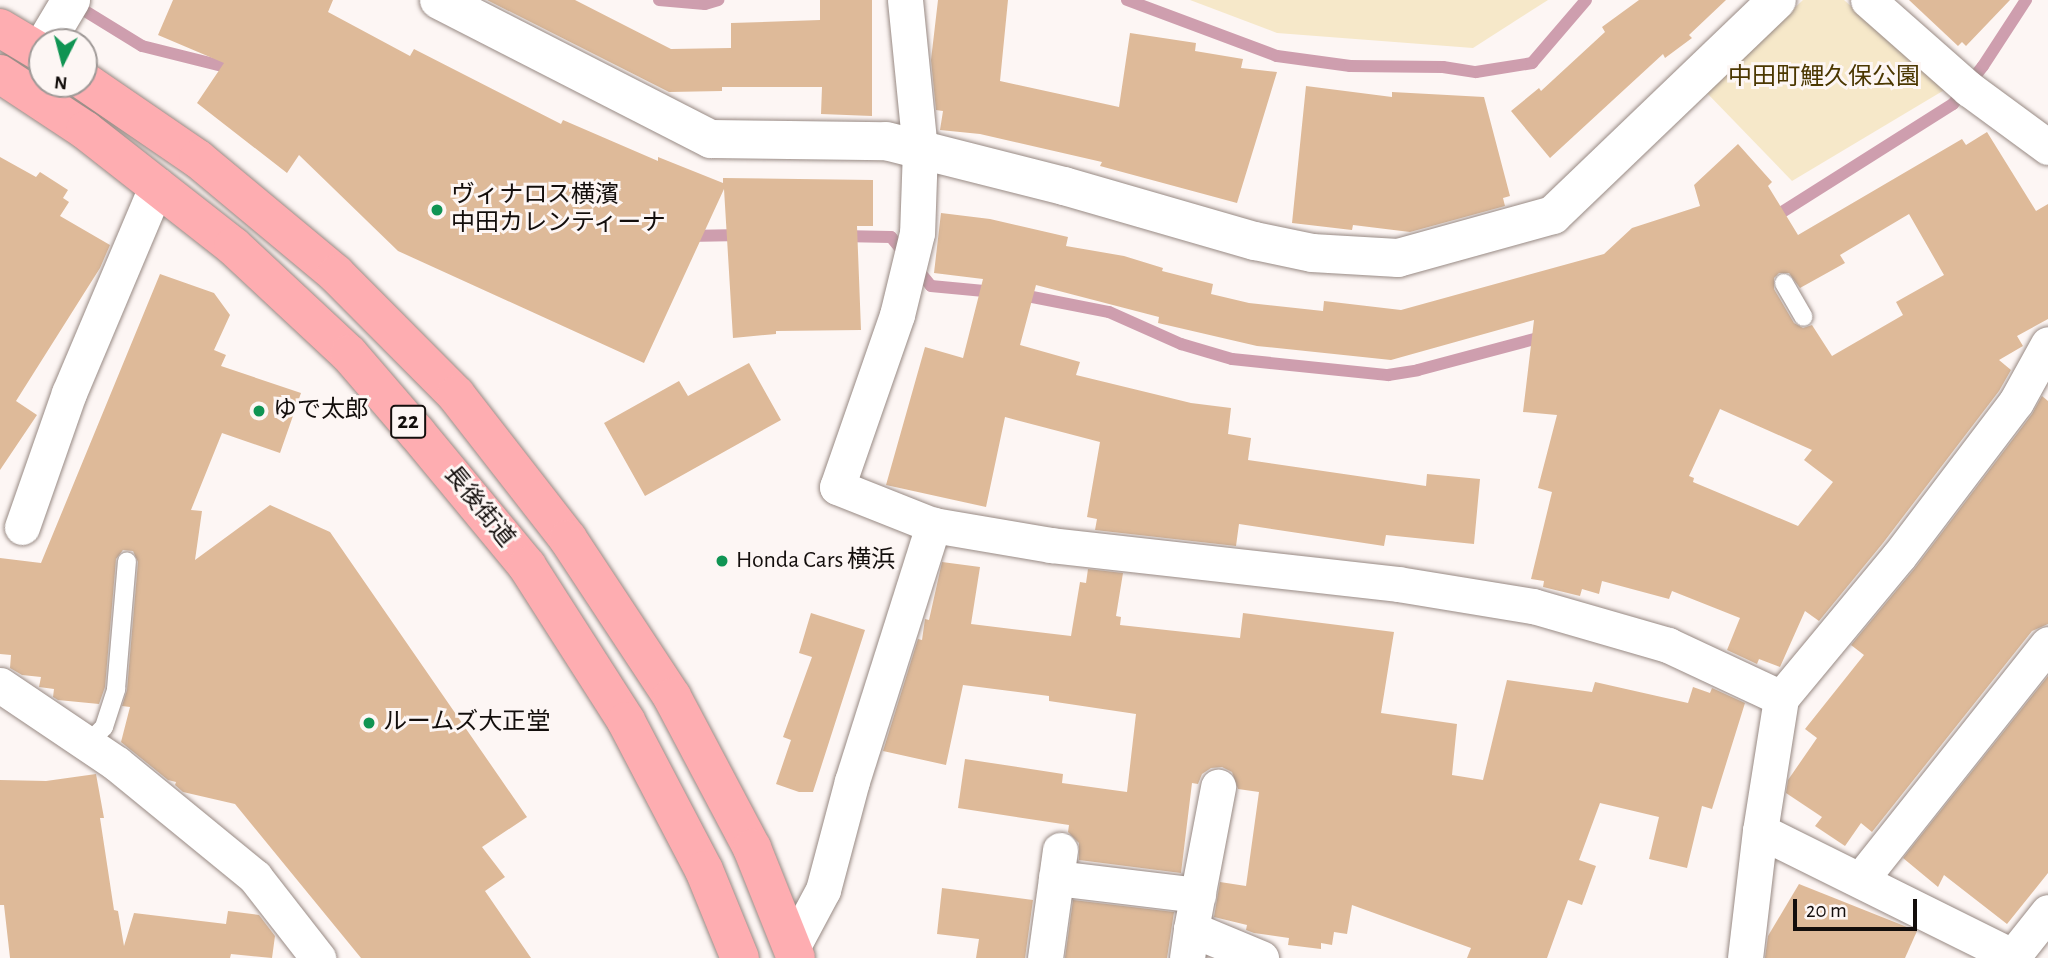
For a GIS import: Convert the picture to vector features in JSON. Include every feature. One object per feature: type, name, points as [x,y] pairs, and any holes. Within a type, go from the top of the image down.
[{"type":"main road","points":[[0,28],[28,33]]},
{"type":"main road","name":"長後街道","points":[[10,80],[85,130],[233,246],[349,354],[527,566],[626,721],[704,870],[740,958]]},
{"type":"main road","name":"長後街道","points":[[98,91],[198,159],[325,265],[456,395],[568,539],[672,697],[752,848],[794,953]]},
{"type":"street","points":[[439,0],[711,139],[886,141],[1255,241],[1312,254],[1398,258],[1553,215],[1777,0]]},
{"type":"street","points":[[905,0],[920,149],[917,233],[911,269],[838,487],[933,525],[1051,545],[1398,584],[1532,606],[1668,645],[1781,698]]},
{"type":"street","points":[[1868,0],[1969,89],[2048,147]]},
{"type":"street","points":[[10,80],[28,60]]},
{"type":"street","points":[[22,527],[69,393],[157,185]]},
{"type":"street","points":[[1745,958],[1760,831],[1781,698],[1899,556],[2016,402],[2048,344]]},
{"type":"street","points":[[794,953],[823,890],[852,781],[933,525]]},
{"type":"street","points":[[1861,879],[2048,644]]},
{"type":"street","points":[[0,685],[117,764],[255,877],[317,958]]},
{"type":"street","points":[[1218,787],[1189,944],[1261,958]]},
{"type":"street","points":[[1760,831],[2015,957],[2048,912]]},
{"type":"street","points":[[1045,958],[1058,864],[1198,895]]},
{"type":"lane","points":[[1784,283],[1804,317]]},
{"type":"lane","points":[[87,744],[104,727],[116,689],[127,561]]},
{"type":"green space","points":[[1190,0],[1548,0],[1473,48],[1277,33]]},
{"type":"green space","name":"中田町鯉久保公園","points":[[1803,0],[1844,0],[1946,89],[1792,181],[1705,91]]},
{"type":"building","points":[[173,0],[333,0],[328,12],[410,56],[414,49],[561,124],[563,120],[658,161],[658,157],[723,183],[723,178],[873,180],[873,226],[857,226],[861,330],[776,331],[776,334],[733,338],[724,189],[644,363],[398,251],[299,155],[287,173],[197,103],[224,63],[158,35]]},
{"type":"building","points":[[487,0],[575,0],[671,49],[731,48],[731,23],[820,20],[820,0],[872,0],[872,116],[821,114],[822,87],[722,87],[722,91],[669,92]]},
{"type":"building","points":[[938,0],[1008,0],[1000,81],[1119,107],[1130,33],[1196,43],[1195,51],[1243,59],[1241,68],[1277,72],[1237,203],[1100,166],[1102,162],[980,134],[940,130],[943,111],[936,110],[931,60]]},
{"type":"building","points":[[1639,0],[1726,0],[1689,35],[1692,38],[1665,58],[1663,54],[1550,158],[1511,111],[1539,88],[1541,91],[1605,32],[1602,27]]},
{"type":"building","points":[[1909,0],[2010,0],[1966,46],[1962,42],[1958,46]]},
{"type":"building","points":[[1306,86],[1392,97],[1392,92],[1484,97],[1510,196],[1503,198],[1505,206],[1410,232],[1353,225],[1352,230],[1292,223]]},
{"type":"building","points":[[1987,132],[2036,211],[2048,204],[2048,319],[2017,336],[2023,346],[1999,360],[2011,370],[1999,391],[1883,543],[1819,621],[1805,611],[1780,667],[1759,659],[1757,664],[1727,650],[1740,618],[1672,591],[1669,599],[1602,581],[1599,594],[1582,589],[1580,596],[1543,587],[1544,581],[1531,579],[1552,492],[1538,488],[1557,415],[1523,412],[1534,320],[1391,360],[1257,346],[1158,323],[1159,317],[1036,285],[1020,345],[1080,362],[1076,375],[1191,403],[1231,408],[1228,434],[1251,438],[1248,460],[1426,486],[1427,474],[1480,479],[1474,544],[1386,535],[1384,546],[1239,524],[1236,546],[1095,530],[1097,519],[1087,517],[1100,442],[1005,417],[986,507],[886,485],[925,347],[963,358],[983,279],[934,273],[941,213],[990,219],[1068,237],[1066,246],[1124,256],[1163,268],[1162,271],[1213,284],[1211,294],[1249,303],[1323,311],[1324,301],[1401,310],[1604,254],[1632,228],[1700,206],[1694,185],[1738,144],[1772,182],[1768,186],[1798,235],[1962,139],[1966,145]],"holes":[[[1909,214],[1944,275],[1896,302],[1903,315],[1832,356],[1812,325],[1803,328],[1794,323],[1774,289],[1774,278],[1779,273],[1789,273],[1800,288],[1845,263],[1840,255]],[[1720,409],[1812,450],[1804,460],[1833,482],[1798,526],[1693,482],[1694,478],[1689,476]]]},
{"type":"building","points":[[0,157],[36,177],[40,172],[68,190],[63,198],[69,202],[60,216],[110,245],[100,268],[16,401],[37,415],[0,470]]},
{"type":"building","points":[[160,274],[214,293],[230,315],[214,350],[226,355],[221,366],[301,393],[280,453],[222,433],[191,510],[202,511],[195,560],[270,505],[330,532],[527,817],[482,847],[505,877],[485,891],[531,958],[361,958],[235,804],[183,792],[175,785],[176,782],[168,780],[121,742],[130,707],[122,706],[127,690],[138,562],[133,551],[123,550],[116,559],[105,687],[99,704],[58,700],[53,697],[54,689],[39,687],[41,677],[22,675],[10,668],[11,655],[0,654],[0,558],[41,563]]},
{"type":"building","points":[[749,363],[781,420],[645,496],[604,423],[679,381],[688,396]]},
{"type":"building","points":[[2042,396],[2048,401],[2048,624],[2032,631],[1872,832],[1861,823],[1845,846],[1815,826],[1822,817],[1786,793],[1788,780],[1817,738],[1805,729],[1864,655],[1851,645],[1915,568],[2032,414]]},
{"type":"building","points":[[942,562],[980,567],[971,624],[1071,636],[1080,582],[1086,583],[1088,569],[1123,573],[1116,616],[1121,617],[1120,625],[1240,638],[1243,613],[1394,632],[1381,713],[1457,724],[1452,775],[1483,780],[1507,680],[1592,692],[1595,682],[1688,703],[1693,687],[1710,693],[1712,688],[1745,703],[1712,809],[1702,806],[1687,868],[1649,859],[1659,817],[1600,803],[1579,860],[1596,866],[1582,905],[1568,900],[1547,958],[1467,958],[1471,948],[1352,905],[1347,934],[1334,932],[1332,945],[1321,943],[1321,949],[1288,945],[1289,938],[1254,933],[1246,930],[1247,925],[1214,917],[1220,882],[1246,886],[1259,792],[1238,789],[1232,772],[1222,767],[1211,768],[1202,774],[1198,784],[1192,783],[1181,873],[1079,860],[1079,843],[1068,832],[1069,825],[958,808],[965,759],[1063,774],[1062,783],[1127,792],[1136,714],[1049,701],[1049,696],[963,685],[946,765],[883,751],[918,639],[922,640],[925,619],[929,620]]},
{"type":"building","points":[[811,613],[865,630],[813,792],[799,792],[776,784],[791,740],[783,737],[812,657],[799,653]]},
{"type":"building","points":[[2048,676],[2048,873],[2007,924],[1944,875],[1938,887],[1903,858]]},
{"type":"building","points":[[96,774],[104,818],[100,818],[114,910],[118,911],[124,946],[134,913],[226,924],[228,911],[259,915],[275,936],[272,958],[231,954],[230,958],[10,958],[4,905],[0,905],[0,780],[46,781]]},
{"type":"building","points":[[1799,884],[1917,931],[1905,958],[1765,958],[1768,936]]},
{"type":"building","points":[[942,888],[1033,900],[1025,958],[976,958],[979,939],[937,934]]},
{"type":"building","points":[[1073,900],[1174,912],[1167,958],[1065,958]]},
{"type":"waterway","points":[[659,0],[705,4],[718,0]]},
{"type":"waterway","points":[[1127,0],[1277,56],[1350,66],[1443,67],[1476,72],[1532,63],[1586,0]]},
{"type":"waterway","points":[[1771,219],[1953,104],[1983,66],[2026,0]]},
{"type":"waterway","points":[[72,3],[142,46],[238,70]]},
{"type":"waterway","points":[[687,236],[742,235]]},
{"type":"waterway","points":[[841,236],[891,237],[931,286],[995,292]]},
{"type":"waterway","points":[[1017,294],[1109,312],[1181,344],[1232,359],[1388,375],[1418,370],[1546,336]]},
{"type":"place","name":"ヴィナロス横濱 中田カレンティーナ","points":[[437,210]]},
{"type":"place","name":"ゆで太郎","points":[[259,411]]},
{"type":"place","name":"Honda Cars 横浜","points":[[722,561]]},
{"type":"place","name":"ルームズ大正堂","points":[[369,723]]}]
